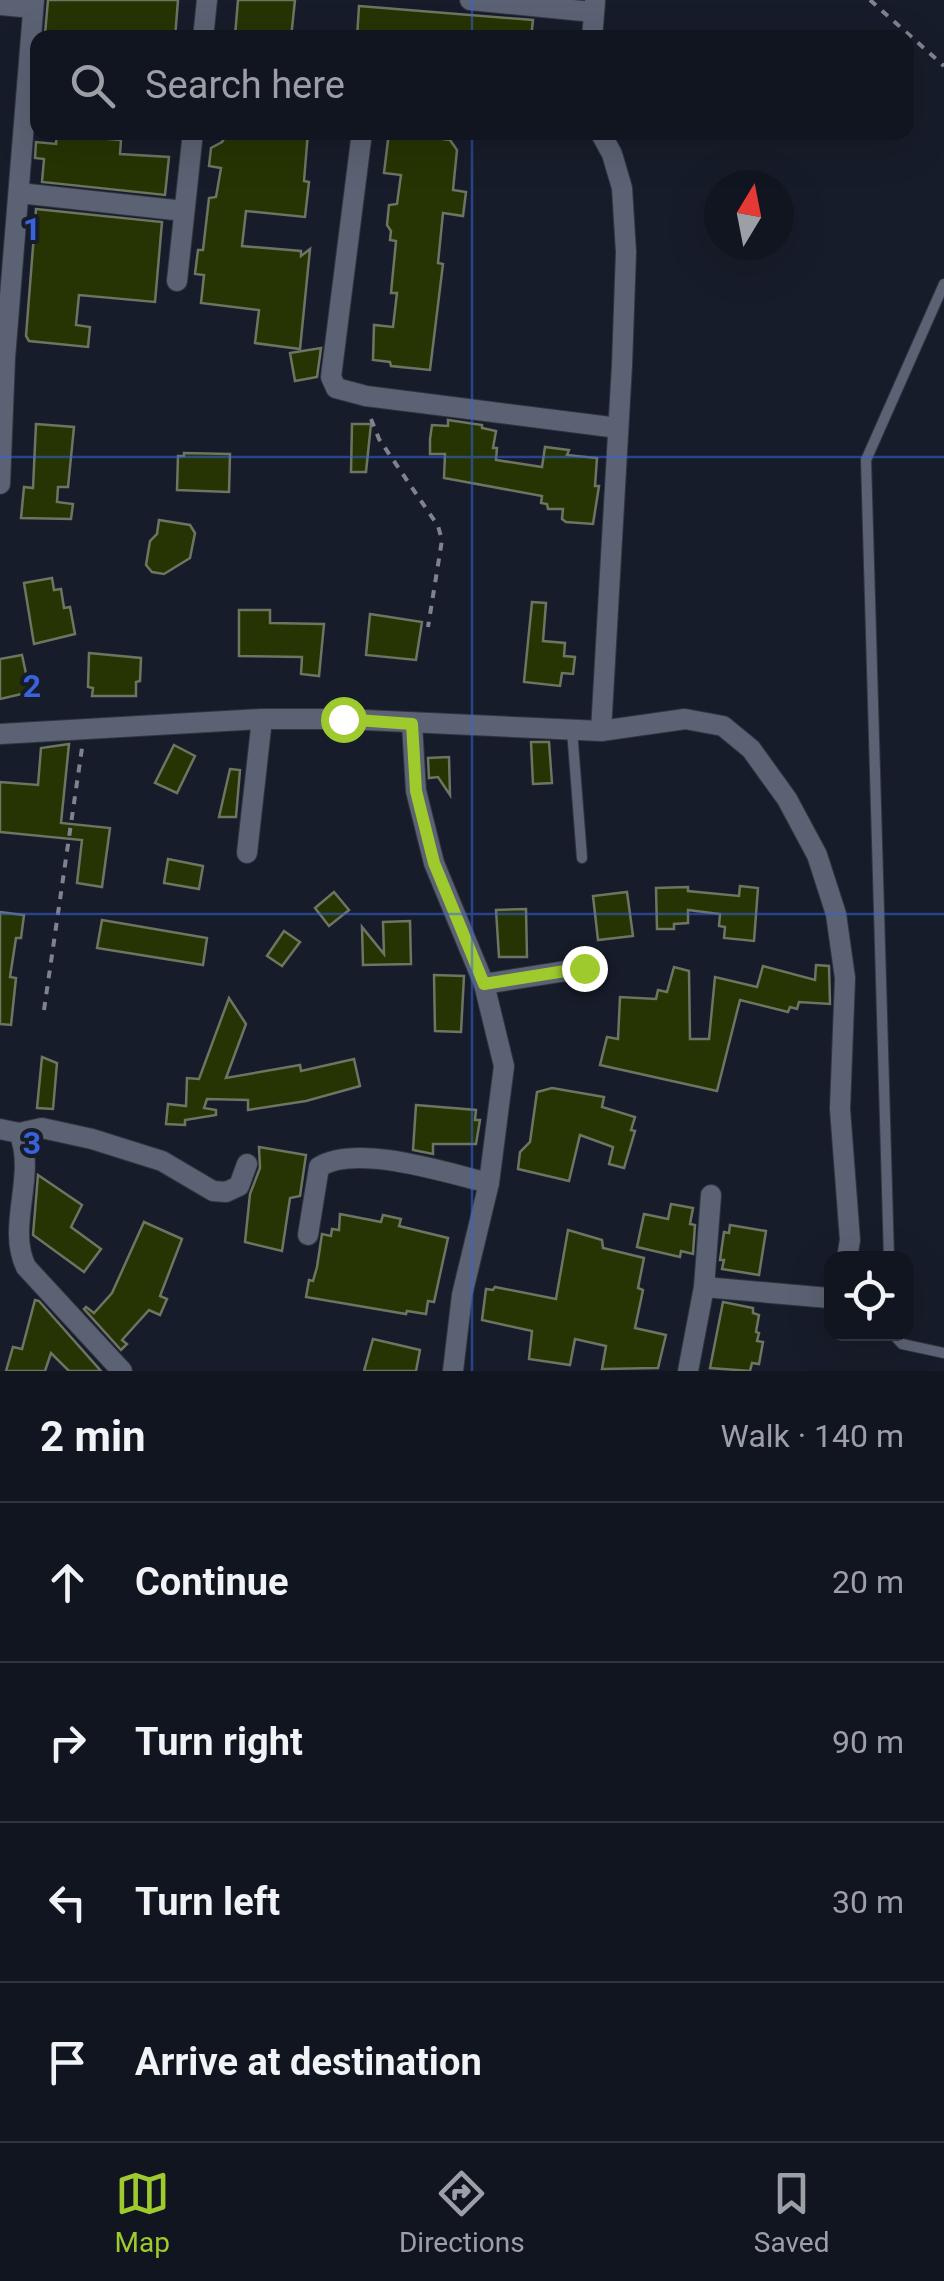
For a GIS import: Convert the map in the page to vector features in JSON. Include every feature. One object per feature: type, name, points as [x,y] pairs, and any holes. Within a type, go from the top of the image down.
[{"type":"street","points":[[204,30],[207,0]]},
{"type":"street","points":[[470,0],[594,6]]},
{"type":"street","points":[[0,5],[33,4],[31,30]]},
{"type":"street","points":[[0,484],[4,358],[30,44]]},
{"type":"street","points":[[177,282],[192,140]]},
{"type":"street","points":[[361,140],[332,378],[336,388],[366,396],[618,428]]},
{"type":"street","points":[[601,731],[626,252],[622,188],[604,140]]},
{"type":"street","points":[[19,193],[184,211]]},
{"type":"street","points":[[0,734],[343,719],[601,731],[684,719],[723,726],[751,749],[787,800],[817,855],[836,914],[845,978],[840,1109],[850,1240],[848,1251]]},
{"type":"street","points":[[247,853],[262,720]]},
{"type":"street","points":[[412,724],[416,791],[434,863],[484,984],[504,1066],[489,1183],[462,1295],[453,1371]]},
{"type":"street","points":[[484,984],[584,968]]},
{"type":"street","points":[[10,1131],[42,1128],[92,1140],[162,1161],[213,1191],[226,1192],[239,1186],[247,1164]]},
{"type":"street","points":[[10,1131],[26,1150],[20,1254],[26,1267],[122,1371]]},
{"type":"street","points":[[308,1235],[319,1167],[331,1159],[405,1164],[489,1183]]},
{"type":"street","points":[[688,1371],[704,1287],[712,1195]]},
{"type":"street","points":[[704,1287],[824,1297]]},
{"type":"lane","points":[[890,1251],[866,460],[944,284]]},
{"type":"lane","points":[[572,730],[582,858]]},
{"type":"lane","points":[[899,1341],[944,1353]]},
{"type":"path","points":[[870,0],[904,30]]},
{"type":"path","points":[[914,39],[944,66]]},
{"type":"path","points":[[366,396],[379,439],[438,526],[442,540],[428,627]]},
{"type":"path","points":[[44,1010],[85,728]]},
{"type":"building","points":[[48,0],[178,0],[176,30],[45,30]]},
{"type":"building","points":[[238,0],[295,0],[292,30],[236,30]]},
{"type":"building","points":[[359,6],[533,20],[532,30],[358,30]]},
{"type":"building","points":[[56,140],[121,140],[120,154],[169,157],[165,195],[42,182],[44,159],[35,158],[36,142],[56,144]]},
{"type":"building","points":[[307,140],[305,217],[246,211],[242,246],[301,251],[301,256],[310,249],[300,349],[255,343],[259,310],[201,303],[204,275],[195,274],[198,250],[203,250],[209,198],[216,197],[221,168],[209,166],[211,148],[222,142]]},
{"type":"building","points":[[388,140],[450,140],[457,150],[453,190],[466,192],[463,216],[443,213],[438,263],[443,264],[430,370],[373,360],[374,325],[393,327],[397,293],[391,293],[396,241],[390,240],[387,225],[389,205],[397,204],[401,175],[384,173]]},
{"type":"building","points":[[36,209],[162,222],[155,302],[79,295],[76,325],[90,327],[88,347],[29,341],[26,336]]},
{"type":"building","points":[[321,348],[317,377],[295,381],[290,353]]},
{"type":"building","points":[[448,420],[496,431],[496,460],[542,467],[545,447],[569,450],[567,455],[597,458],[595,486],[599,486],[593,524],[566,522],[562,519],[563,509],[548,509],[547,504],[541,503],[542,496],[444,478],[445,454],[430,454],[430,439],[432,425],[448,426]]},
{"type":"building","points":[[36,424],[74,427],[68,487],[58,487],[57,502],[73,504],[71,519],[21,518],[24,487],[33,488]]},
{"type":"building","points":[[352,424],[371,424],[366,472],[351,472]]},
{"type":"building","points":[[230,454],[229,492],[177,490],[178,456]]},
{"type":"building","points":[[159,520],[190,525],[195,533],[190,558],[164,574],[152,572],[146,565]]},
{"type":"building","points":[[52,578],[54,590],[61,589],[64,608],[70,607],[75,634],[34,644],[24,583]]},
{"type":"building","points":[[532,602],[546,603],[543,641],[565,643],[564,656],[575,657],[573,674],[562,673],[560,686],[524,682]]},
{"type":"building","points":[[239,610],[270,610],[270,623],[324,624],[319,676],[301,674],[302,657],[239,656]]},
{"type":"building","points":[[370,614],[422,622],[416,660],[366,655]]},
{"type":"building","points":[[89,653],[141,658],[136,696],[92,696],[93,688],[88,687]]},
{"type":"building","points":[[22,655],[30,692],[0,699],[0,659]]},
{"type":"building","points":[[531,742],[549,742],[552,783],[533,784]]},
{"type":"building","points":[[69,744],[61,823],[110,828],[102,887],[77,883],[82,840],[0,832],[0,782],[38,785],[41,748]]},
{"type":"building","points":[[174,745],[195,756],[177,793],[155,783]]},
{"type":"building","points":[[449,757],[450,795],[438,777],[429,778],[428,758]]},
{"type":"building","points":[[230,769],[240,770],[236,817],[219,817]]},
{"type":"building","points":[[168,859],[203,866],[199,889],[164,883]]},
{"type":"building","points":[[740,886],[758,888],[754,941],[724,938],[720,914],[688,910],[688,923],[674,924],[674,929],[657,929],[656,888],[688,887],[688,891],[739,896]]},
{"type":"building","points":[[334,892],[349,910],[329,926],[315,908]]},
{"type":"building","points":[[627,892],[633,936],[598,940],[593,896]]},
{"type":"building","points":[[526,909],[527,957],[499,957],[496,910]]},
{"type":"building","points":[[0,912],[24,915],[10,977],[16,978],[11,1025],[0,1024]]},
{"type":"building","points":[[102,920],[207,938],[203,965],[97,948]]},
{"type":"building","points":[[410,921],[411,964],[363,965],[362,927],[384,954],[383,922]]},
{"type":"building","points":[[284,931],[300,942],[282,966],[267,956]]},
{"type":"building","points":[[816,965],[829,966],[830,1004],[799,1002],[797,1009],[790,1007],[788,1012],[740,1000],[717,1091],[600,1065],[607,1037],[618,1039],[620,997],[656,999],[658,990],[667,992],[674,967],[689,971],[690,1039],[709,1039],[715,977],[757,987],[763,966],[815,980]]},
{"type":"building","points":[[434,975],[464,976],[461,1032],[435,1031]]},
{"type":"building","points":[[229,998],[246,1024],[226,1078],[300,1065],[301,1071],[354,1059],[360,1086],[306,1101],[248,1110],[248,1100],[207,1099],[204,1108],[216,1110],[216,1115],[185,1120],[185,1125],[166,1124],[168,1104],[186,1106],[187,1078],[199,1079]]},
{"type":"building","points":[[42,1057],[57,1063],[53,1109],[37,1108]]},
{"type":"building","points":[[552,1088],[604,1097],[602,1107],[635,1117],[624,1168],[609,1164],[613,1147],[580,1135],[569,1181],[518,1169],[520,1152],[530,1142],[537,1092]]},
{"type":"building","points":[[416,1105],[476,1110],[475,1120],[480,1120],[476,1144],[433,1144],[433,1154],[413,1150]]},
{"type":"building","points":[[259,1147],[306,1155],[300,1196],[290,1198],[282,1251],[245,1242],[250,1194],[260,1168]]},
{"type":"building","points":[[38,1175],[82,1205],[71,1227],[101,1249],[84,1272],[33,1235]]},
{"type":"building","points":[[671,1204],[693,1208],[693,1254],[681,1251],[680,1257],[637,1247],[644,1214],[668,1219]]},
{"type":"building","points":[[340,1214],[381,1222],[383,1215],[401,1219],[399,1226],[448,1238],[434,1302],[428,1301],[426,1314],[306,1297],[309,1280],[313,1281],[317,1267],[322,1234],[331,1236],[332,1229],[339,1230]]},
{"type":"building","points":[[144,1222],[182,1239],[160,1296],[167,1299],[160,1315],[149,1310],[122,1340],[127,1344],[121,1350],[84,1309],[94,1313],[112,1293]]},
{"type":"building","points":[[730,1225],[766,1231],[759,1275],[722,1269],[724,1232],[729,1233]]},
{"type":"building","points":[[568,1230],[602,1240],[603,1248],[644,1258],[638,1288],[643,1290],[635,1328],[666,1335],[658,1368],[602,1369],[606,1346],[575,1339],[570,1365],[529,1359],[532,1331],[482,1320],[486,1289],[495,1287],[556,1299]]},
{"type":"building","points":[[35,1300],[101,1371],[69,1371],[51,1353],[45,1371],[6,1371],[13,1347],[22,1349]]},
{"type":"building","points":[[723,1302],[753,1308],[753,1313],[759,1315],[757,1341],[763,1342],[759,1364],[752,1363],[750,1371],[710,1368]]},
{"type":"building","points":[[373,1339],[420,1350],[416,1371],[364,1371]]},
{"type":"route","points":[[343,719],[412,724],[416,791],[434,863],[484,984],[584,968]]}]
